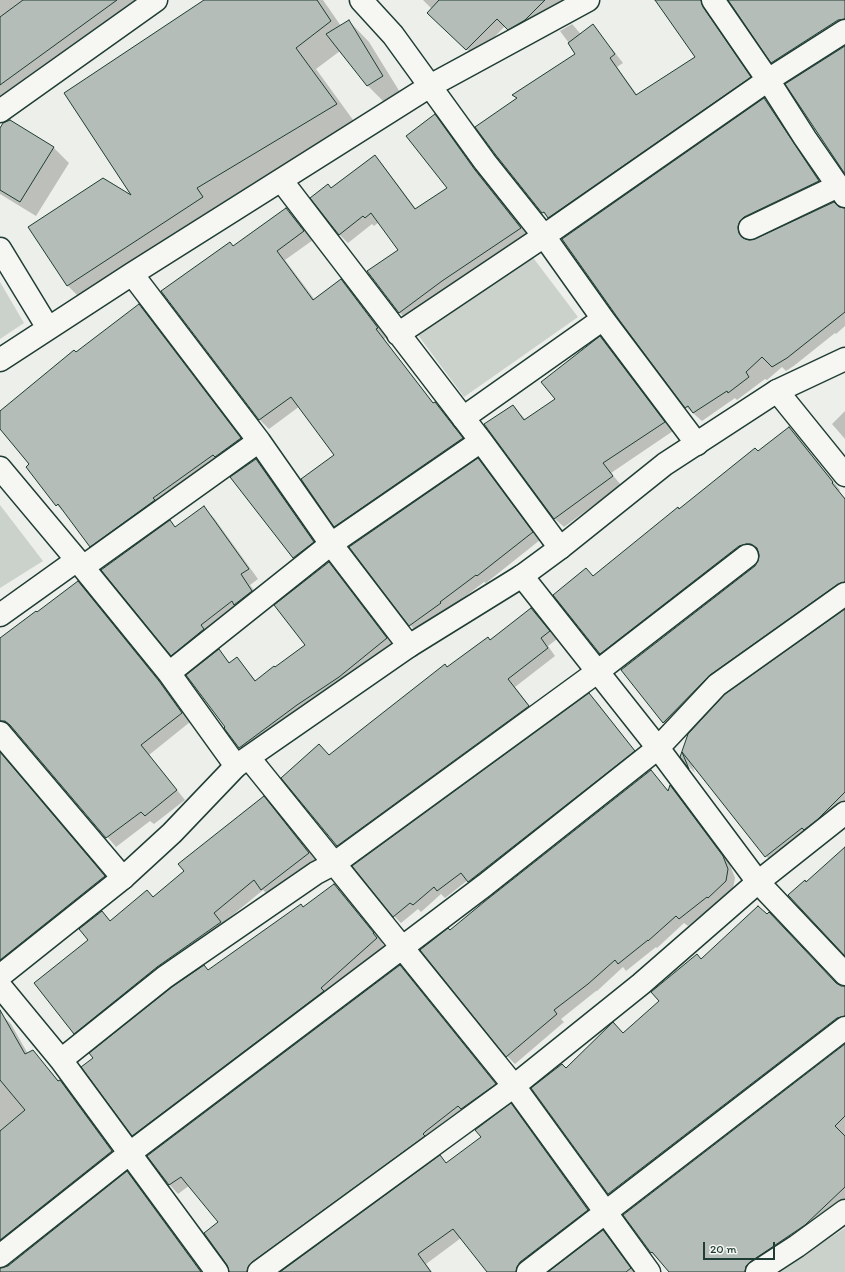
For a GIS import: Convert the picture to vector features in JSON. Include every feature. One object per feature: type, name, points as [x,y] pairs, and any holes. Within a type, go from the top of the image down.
[{"type":"street","points":[[0,111],[156,0]]},
{"type":"street","points":[[361,0],[393,36],[485,162],[544,236],[603,319],[697,444]]},
{"type":"street","points":[[0,360],[132,274],[430,86],[588,0]]},
{"type":"street","points":[[713,0],[842,191],[750,228]]},
{"type":"street","points":[[398,334],[544,236],[768,80],[845,31]]},
{"type":"street","points":[[281,180],[481,441],[560,548]]},
{"type":"street","points":[[0,249],[48,328]]},
{"type":"street","points":[[132,274],[259,441],[331,544],[409,646]]},
{"type":"street","points":[[463,418],[603,319]]},
{"type":"street","points":[[0,976],[122,878],[172,834],[242,762],[409,646],[522,576],[560,548],[665,464],[777,391],[845,359]]},
{"type":"street","points":[[777,391],[845,475]]},
{"type":"street","points":[[0,615],[80,564],[259,441]]},
{"type":"street","points":[[169,673],[331,544],[481,441]]},
{"type":"street","points":[[0,468],[242,762],[335,863],[401,948],[514,1086],[649,1272]]},
{"type":"street","points":[[61,1060],[165,977],[316,872],[335,863],[597,672],[747,556]]},
{"type":"street","points":[[522,576],[658,748],[758,882],[845,974]]},
{"type":"street","points":[[0,1256],[130,1153],[485,885],[658,748],[717,685],[845,594]]},
{"type":"street","points":[[0,733],[122,878]]},
{"type":"street","points":[[259,1272],[514,1086],[641,984],[758,882],[845,813]]},
{"type":"street","points":[[0,986],[61,1060],[217,1272]]},
{"type":"street","points":[[528,1272],[845,1028]]},
{"type":"street","points":[[757,1272],[845,1211]]},
{"type":"shaded area","points":[[528,251],[578,317],[464,397],[415,331]]},
{"type":"shaded area","points":[[0,282],[24,323],[0,339]]},
{"type":"shaded area","points":[[0,505],[43,561],[0,588]]},
{"type":"shaded area","points":[[845,1228],[845,1272],[777,1272]]},
{"type":"building","points":[[23,0],[117,0],[0,85],[0,17]]},
{"type":"building","points":[[204,0],[317,0],[331,21],[296,48],[337,104],[197,188],[203,197],[67,286],[28,227],[103,178],[131,195],[64,93]]},
{"type":"building","points":[[439,0],[545,0],[525,20],[508,30],[497,19],[466,50],[427,13]]},
{"type":"building","points":[[655,0],[701,0],[703,7],[751,77],[548,218],[544,212],[542,213],[475,127],[517,98],[512,95],[575,54],[568,43],[593,24],[615,54],[610,58],[636,95],[695,57]]},
{"type":"building","points":[[728,0],[845,0],[845,19],[838,20],[771,63]]},
{"type":"building","points":[[349,20],[383,76],[367,86],[326,34]]},
{"type":"building","points":[[845,46],[845,174],[785,84]]},
{"type":"building","points":[[764,98],[819,181],[744,217],[740,221],[738,227],[739,233],[743,238],[749,240],[755,239],[834,202],[839,207],[845,208],[845,312],[787,358],[772,367],[762,357],[746,372],[749,377],[728,393],[727,391],[693,413],[688,406],[685,408],[620,321],[562,239]]},
{"type":"building","points":[[435,114],[475,170],[521,228],[442,281],[399,313],[367,271],[398,250],[371,213],[365,218],[363,216],[339,235],[310,198],[328,184],[331,188],[375,155],[415,209],[447,188],[406,136]]},
{"type":"building","points":[[10,120],[54,147],[20,202],[0,190],[0,128],[3,123]]},
{"type":"building","points":[[286,208],[304,231],[277,251],[313,300],[341,279],[378,328],[376,329],[433,403],[435,402],[463,438],[334,527],[301,479],[334,455],[291,397],[259,420],[161,291],[230,242],[233,246]]},
{"type":"building","points":[[139,304],[241,438],[215,457],[213,455],[153,498],[155,500],[90,547],[58,504],[56,506],[26,467],[29,464],[0,429],[0,411],[74,350],[76,352]]},
{"type":"building","points":[[600,336],[665,422],[603,463],[613,476],[554,519],[484,424],[513,405],[524,420],[555,399],[541,382]]},
{"type":"building","points":[[789,427],[845,499],[845,582],[838,584],[710,675],[663,723],[621,670],[755,566],[759,555],[757,548],[751,544],[739,546],[600,654],[553,595],[586,568],[593,576],[678,507],[679,509],[755,448],[758,451]]},
{"type":"building","points":[[478,458],[533,532],[477,576],[476,575],[409,626],[349,547]]},
{"type":"building","points":[[256,459],[314,542],[293,558],[230,477]]},
{"type":"building","points":[[204,506],[249,569],[241,574],[252,591],[234,605],[232,601],[201,625],[204,629],[171,656],[101,570],[170,520],[175,527]]},
{"type":"building","points":[[329,562],[387,638],[339,677],[297,705],[239,748],[186,675],[219,649],[229,663],[237,657],[255,681],[305,645],[274,605]]},
{"type":"building","points":[[78,581],[159,681],[182,713],[141,745],[177,790],[145,816],[141,812],[106,838],[10,725],[5,721],[0,721],[0,638]]},
{"type":"building","points":[[531,608],[550,631],[541,638],[548,648],[508,679],[529,706],[337,846],[281,778],[319,744],[329,755],[445,664],[447,667],[488,637],[490,640]]},
{"type":"building","points":[[845,609],[845,792],[817,820],[804,830],[802,828],[765,857],[682,752],[689,769],[680,757],[688,734],[725,694]]},
{"type":"building","points":[[589,693],[635,751],[468,882],[461,873],[437,891],[434,887],[413,905],[410,903],[393,917],[352,866]]},
{"type":"building","points":[[0,752],[105,876],[0,960]]},
{"type":"building","points":[[651,770],[668,791],[670,785],[723,856],[728,869],[726,881],[708,898],[707,897],[679,919],[676,916],[648,941],[618,964],[615,960],[588,984],[554,1010],[557,1014],[506,1057],[420,950],[448,928],[450,930]]},
{"type":"building","points":[[264,796],[309,853],[261,890],[254,880],[214,913],[221,922],[157,967],[74,1034],[34,983],[88,940],[79,929],[102,911],[110,921],[147,890],[153,897],[184,871],[178,864]]},
{"type":"building","points":[[845,847],[845,956],[788,895],[805,880],[806,882]]},
{"type":"building","points":[[334,884],[377,938],[321,988],[324,991],[132,1136],[81,1067],[93,1058],[89,1053],[172,987],[204,965],[208,970],[301,904],[303,907]]},
{"type":"building","points":[[758,906],[767,914],[769,912],[836,983],[841,986],[845,986],[845,1016],[837,1018],[608,1194],[531,1088],[562,1064],[566,1068],[613,1022],[623,1033],[659,1001],[651,992],[697,954],[701,959]]},
{"type":"building","points":[[400,965],[496,1084],[461,1109],[458,1106],[426,1131],[423,1134],[425,1136],[252,1262],[248,1267],[247,1272],[229,1272],[227,1265],[204,1233],[218,1222],[181,1177],[169,1185],[147,1156]]},
{"type":"building","points":[[0,1010],[25,1054],[33,1050],[58,1081],[60,1080],[112,1151],[0,1240],[0,1131],[25,1110],[0,1080]]},
{"type":"building","points":[[845,1044],[845,1116],[835,1126],[845,1136],[845,1187],[805,1225],[750,1262],[746,1266],[745,1272],[669,1272],[652,1252],[651,1253],[623,1215]]},
{"type":"building","points":[[511,1103],[588,1210],[520,1262],[516,1272],[487,1272],[453,1229],[418,1254],[431,1272],[280,1272],[440,1155],[446,1163],[481,1137],[475,1130]]},
{"type":"building","points":[[127,1171],[201,1272],[0,1272],[0,1268],[8,1266]]},
{"type":"building","points":[[603,1230],[631,1268],[626,1272],[548,1272]]}]
